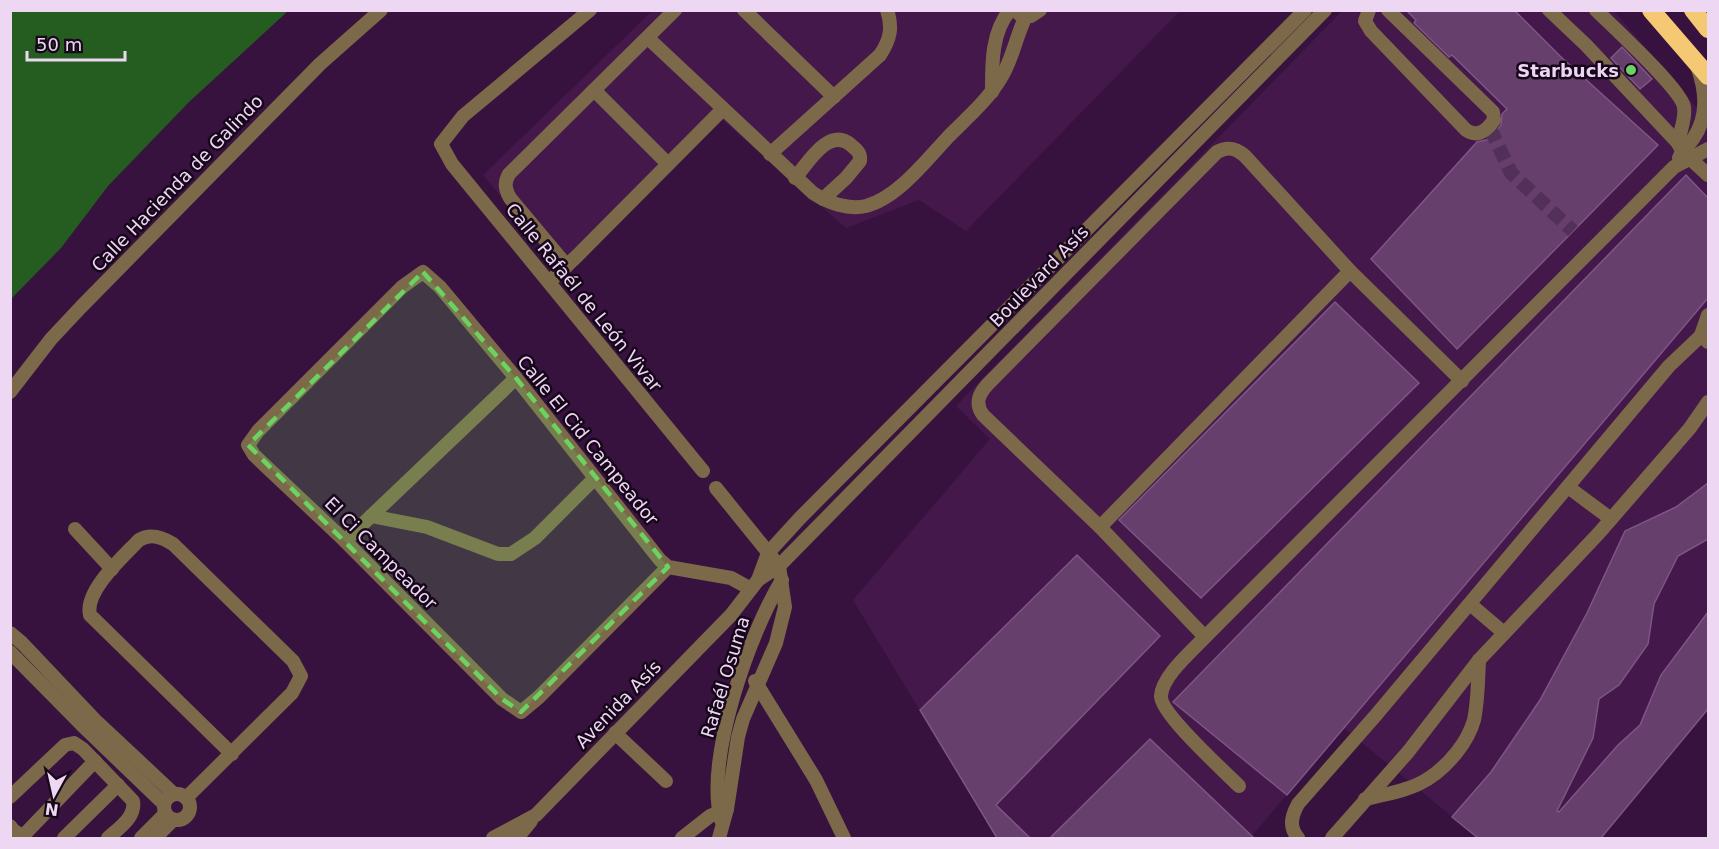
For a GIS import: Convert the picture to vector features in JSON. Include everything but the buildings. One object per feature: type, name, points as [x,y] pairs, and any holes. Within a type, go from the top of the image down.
[{"type":"highway","points":[[1651,10],[1708,76]]},
{"type":"highway","points":[[1695,11],[1708,29]]},
{"type":"street","name":"Calle Hacienda de Galindo","points":[[10,392],[51,339],[81,307],[320,64],[381,10]]},
{"type":"street","name":"Calle Rafaél de León Vivar","points":[[590,10],[463,116],[441,144],[452,164],[703,471]]},
{"type":"street","points":[[567,266],[510,198],[505,186],[509,174],[675,10]]},
{"type":"street","points":[[744,10],[834,97]]},
{"type":"street","points":[[770,154],[880,55],[888,44],[891,32],[891,21],[887,10]]},
{"type":"street","points":[[992,92],[996,39],[1000,26],[1010,10]]},
{"type":"street","points":[[648,38],[795,178],[823,199],[849,207],[865,206],[879,201],[908,179],[992,92],[1009,63],[1019,30],[1020,13],[1036,14],[1040,10]]},
{"type":"street","name":"Boulevard Asís","points":[[768,553],[1305,10]]},
{"type":"street","name":"Boulevard Asís","points":[[780,573],[876,468],[1325,10]]},
{"type":"street","points":[[1369,10],[1365,21],[1371,31],[1466,130],[1474,134],[1481,133],[1494,120],[1493,112],[1388,10]]},
{"type":"street","points":[[1550,10],[1708,175]]},
{"type":"street","points":[[1596,10],[1668,82],[1682,100],[1684,151]]},
{"type":"street","points":[[1239,786],[1179,725],[1162,704],[1161,695],[1164,684],[1205,637],[1674,167],[1697,133],[1704,112],[1705,91],[1695,61]]},
{"type":"street","points":[[594,90],[668,164]]},
{"type":"street","points":[[549,282],[723,109]]},
{"type":"street","points":[[795,178],[827,143],[839,138],[847,141],[858,150],[860,161],[846,178],[823,199]]},
{"type":"street","points":[[1205,637],[1100,527],[983,415],[979,409],[979,396],[992,380],[1217,152],[1222,149],[1233,149],[1245,156],[1350,272],[1462,381]]},
{"type":"street","points":[[1684,151],[1708,149]]},
{"type":"street","points":[[1144,172],[1155,183]]},
{"type":"street","name":"Calle El Cid Campeador","points":[[423,272],[440,287],[516,378],[660,560],[668,567]]},
{"type":"street","name":"El Ci Campeador","points":[[423,272],[394,295],[258,431],[248,445],[254,455],[345,541],[502,699],[520,712],[538,697],[668,567]]},
{"type":"street","points":[[1100,527],[1350,272]]},
{"type":"street","points":[[1298,838],[1291,823],[1292,815],[1298,804],[1470,604],[1669,366],[1706,335],[1708,315]]},
{"type":"street","points":[[345,541],[516,378]]},
{"type":"street","points":[[938,380],[951,391]]},
{"type":"street","points":[[1332,838],[1408,752],[1479,660],[1611,519],[1690,428],[1708,402]]},
{"type":"street","points":[[862,456],[876,468]]},
{"type":"street","points":[[371,516],[427,527],[498,554],[512,554],[535,538],[595,478]]},
{"type":"street","points":[[1568,487],[1611,519]]},
{"type":"street","points":[[716,488],[768,553],[780,573]]},
{"type":"street","points":[[75,529],[112,569]]},
{"type":"street","points":[[141,838],[172,806],[232,754],[292,693],[301,676],[285,653],[173,544],[152,536],[139,540],[93,593],[88,608],[90,615],[232,754]]},
{"type":"street","name":"Avenida Asís","points":[[493,838],[536,815],[731,615],[754,585],[768,553]]},
{"type":"street","points":[[668,567],[731,578],[754,585]]},
{"type":"street","name":"Avenida Asís","points":[[754,585],[780,573]]},
{"type":"street","name":"Rafaél Osuma","points":[[722,821],[718,782],[730,709],[759,623],[780,573]]},
{"type":"street","name":"Rafaél Osuma","points":[[722,821],[738,737],[750,700],[783,621],[785,607],[780,573]]},
{"type":"street","points":[[1470,604],[1504,633]]},
{"type":"street","points":[[10,633],[22,643],[91,725]]},
{"type":"street","points":[[10,652],[91,725],[172,806]]},
{"type":"street","points":[[1365,799],[1405,790],[1426,782],[1447,765],[1463,744],[1473,723],[1479,660]]},
{"type":"street","points":[[744,666],[816,780],[844,838]]},
{"type":"street","points":[[615,733],[666,781]]},
{"type":"street","points":[[10,797],[65,746],[74,743],[83,749],[133,801],[135,808],[132,815],[108,838]]},
{"type":"street","points":[[10,826],[24,837],[95,761]]},
{"type":"street","points":[[64,838],[118,785]]},
{"type":"street","points":[[155,838],[172,806]]},
{"type":"street","points":[[517,838],[536,815]]},
{"type":"street","points":[[682,838],[700,824],[722,821]]},
{"type":"highlighted area","points":[[423,272],[516,378],[668,567],[521,712],[502,699],[248,445]]},
{"type":"shaded area","points":[[652,11],[1180,11],[966,231],[919,200],[846,228],[721,119],[566,275],[483,175]]},
{"type":"shaded area","points":[[1342,11],[1614,11],[1708,121],[1708,709],[1601,838],[1478,838],[1344,728],[1250,838],[997,838],[853,600],[990,439],[956,406]]},
{"type":"green space","points":[[11,10],[288,11],[189,102],[108,186],[61,248],[11,299]]},
{"type":"tunnel","points":[[1490,128],[1511,173],[1573,231]]},
{"type":"place","name":"Starbucks","points":[[1631,70]]}]
